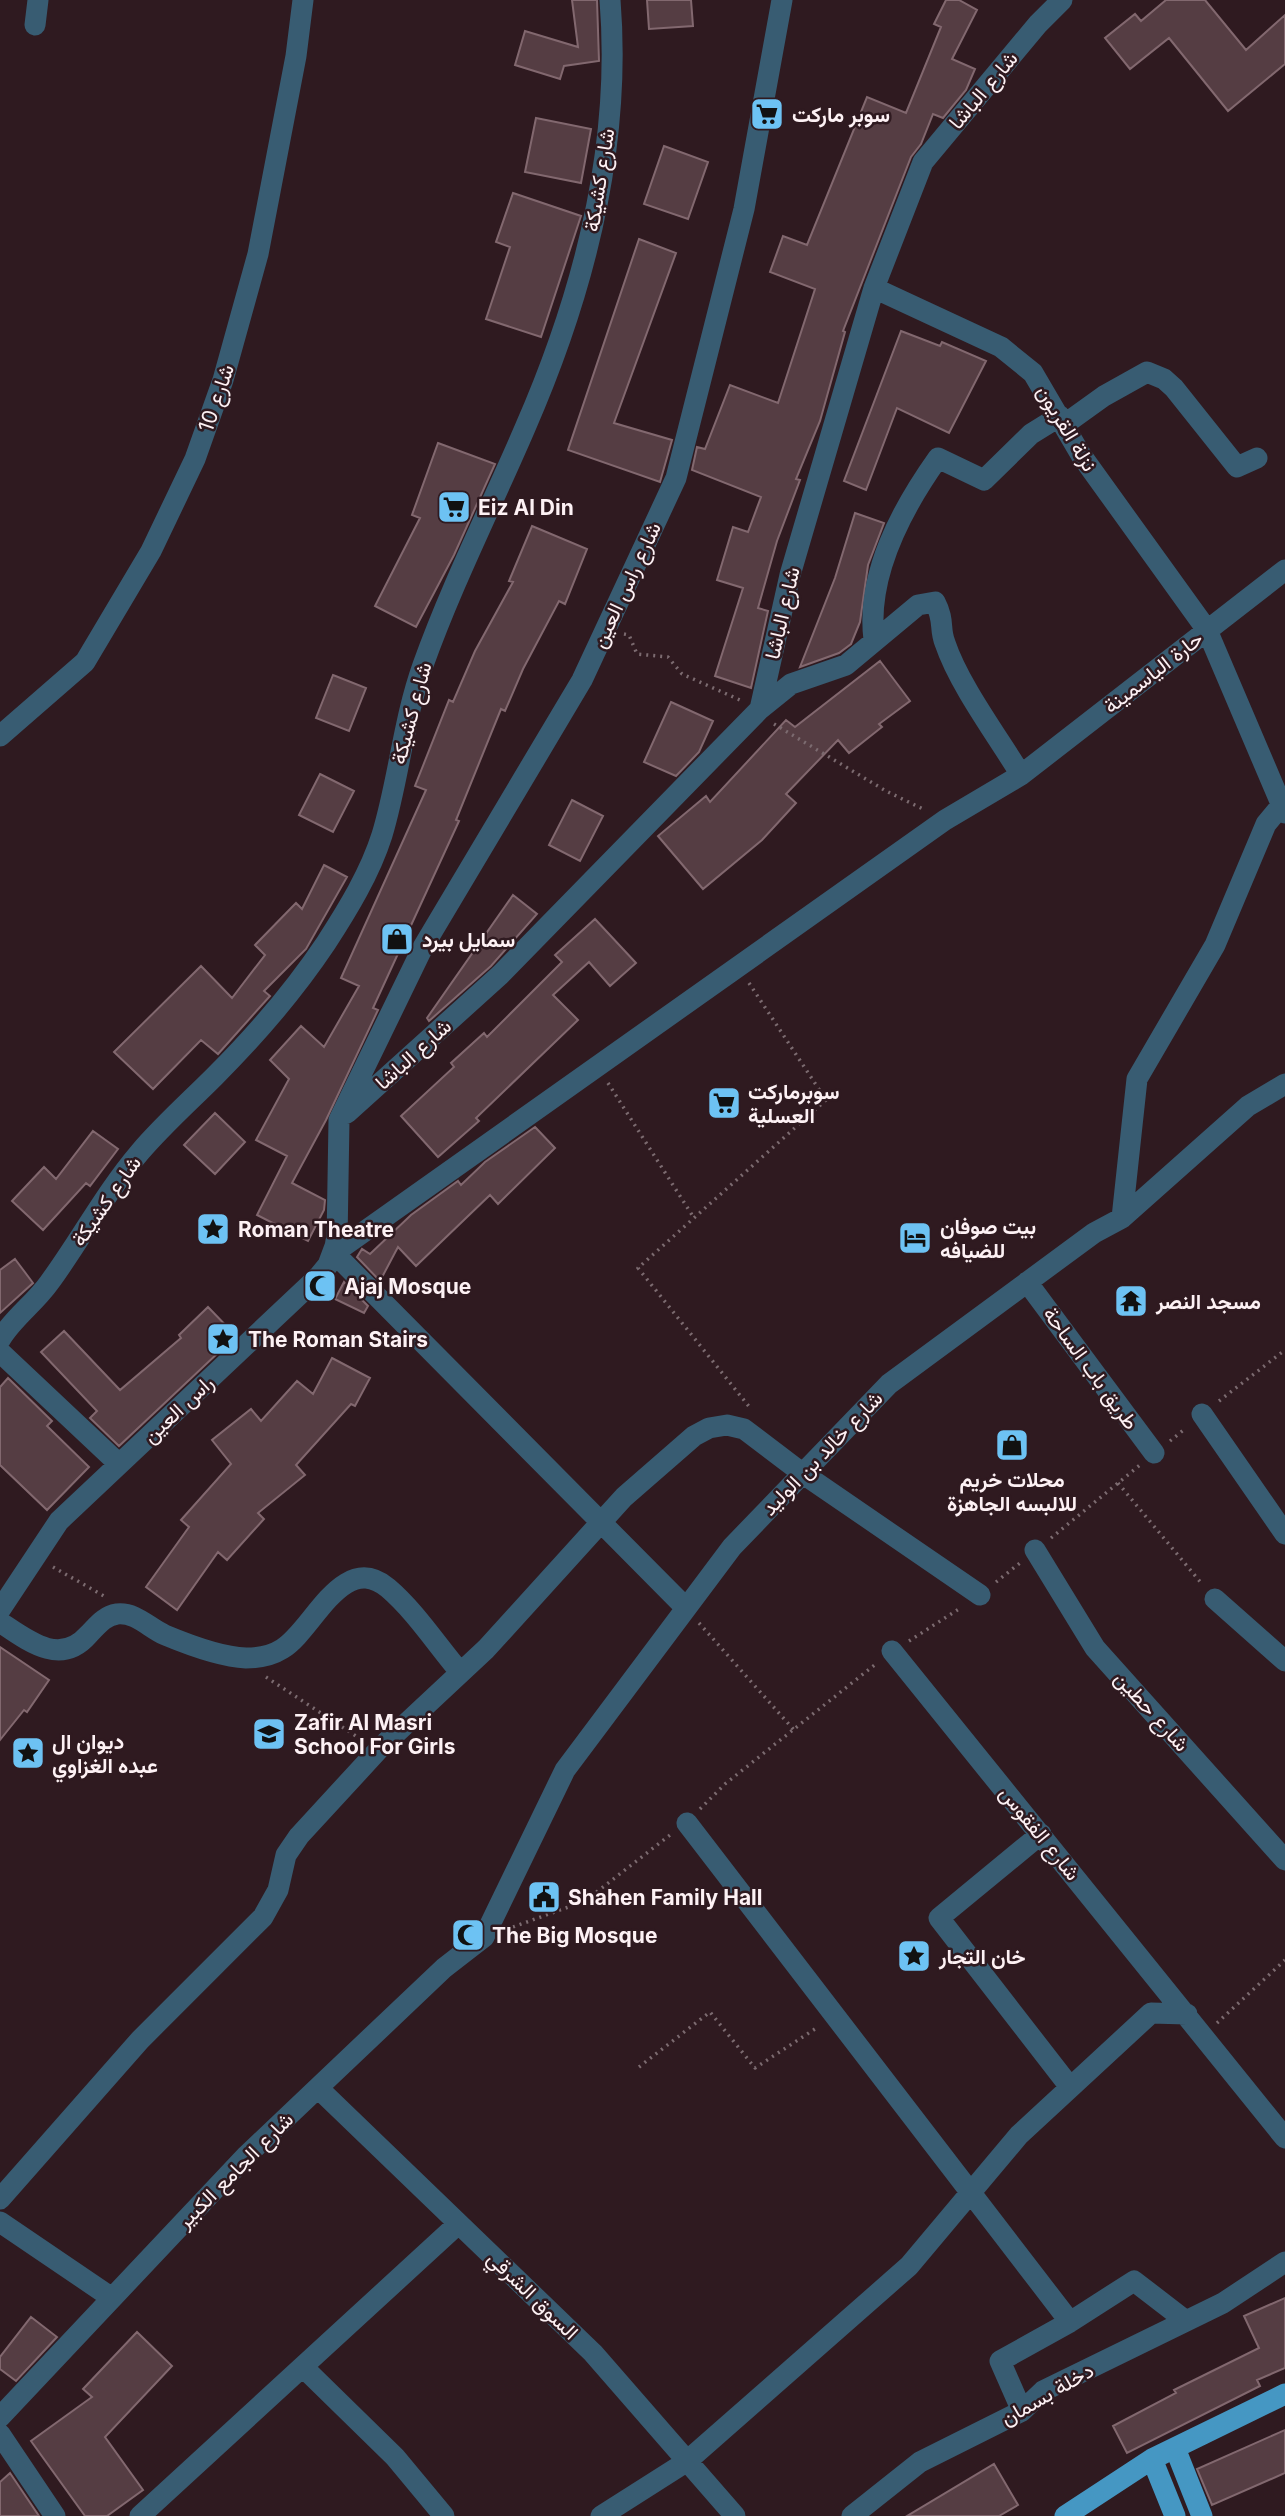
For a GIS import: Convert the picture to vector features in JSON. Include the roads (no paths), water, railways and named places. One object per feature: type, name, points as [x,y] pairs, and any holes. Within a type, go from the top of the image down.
[{"type":"main road","points":[[1065,2516],[1152,2459],[1285,2394]]},
{"type":"main road","points":[[1175,2448],[1202,2516]]},
{"type":"main road","points":[[1152,2459],[1175,2516]]},
{"type":"street","points":[[35,26],[38,0]]},
{"type":"street","name":"شارع 10","points":[[0,736],[85,662],[151,551],[195,459],[223,380],[258,254],[296,56],[303,0]]},
{"type":"street","name":"شارع كشيكة","points":[[4,1333],[24,1315],[43,1291],[137,1155],[237,1054],[297,983],[339,922],[372,862],[389,807],[400,744],[417,680],[461,568],[539,395],[586,254],[602,180],[608,130],[612,54],[610,0]]},
{"type":"street","name":"شارع راس العين","points":[[339,1120],[423,947],[582,680],[676,478],[744,209],[782,0]]},
{"type":"street","name":"شارع الباشا","points":[[339,1120],[500,975],[760,709],[790,575],[874,288],[923,162],[1038,24],[1062,0]]},
{"type":"street","name":"نزلة القريون","points":[[874,288],[1011,352],[1033,373],[1063,420],[1081,455],[1207,630],[1284,806]]},
{"type":"street","points":[[874,640],[870,611],[890,541],[912,494],[938,458],[984,480],[1031,433],[1063,420],[1147,372],[1164,379],[1174,388],[1237,467],[1257,458]]},
{"type":"street","name":"حارة الياسمينة","points":[[334,1253],[945,820],[1021,775],[1285,570]]},
{"type":"street","points":[[760,709],[790,684],[846,664],[918,605],[935,602],[943,617],[944,641],[957,669],[1021,775]]},
{"type":"street","points":[[1122,1218],[1137,1079],[1215,945],[1261,833],[1284,806]]},
{"type":"street","name":"شارع خالد بن الوليد","points":[[484,1937],[565,1770],[732,1547],[889,1384],[1094,1233],[1122,1218],[1248,1106],[1285,1084]]},
{"type":"street","name":"راس العين","points":[[0,1610],[59,1521],[319,1276],[334,1253],[338,1232],[339,1120]]},
{"type":"street","points":[[334,1253],[686,1608]]},
{"type":"street","name":"طريق باب الساحة","points":[[1027,1282],[1154,1454]]},
{"type":"street","points":[[0,1352],[119,1464]]},
{"type":"street","points":[[1202,1414],[1285,1534]]},
{"type":"street","points":[[0,2199],[140,2040],[263,1917],[278,1890],[292,1844],[380,1748],[460,1672],[624,1497],[694,1436],[709,1428],[727,1425],[744,1429],[802,1474],[980,1595]]},
{"type":"street","name":"شارع حطين","points":[[1035,1550],[1095,1648],[1285,1860]]},
{"type":"street","points":[[0,1622],[33,1644],[54,1651],[69,1649],[83,1641],[106,1618],[124,1614],[135,1616],[172,1637],[229,1655],[256,1658],[281,1650],[293,1640],[335,1590],[351,1580],[364,1578],[388,1588],[460,1672]]},
{"type":"street","points":[[1215,1599],[1285,1661]]},
{"type":"street","name":"شارع الفقوس","points":[[892,1651],[1285,2138]]},
{"type":"street","points":[[687,1823],[1070,2322]]},
{"type":"street","points":[[1041,1834],[939,1917],[1070,2087]]},
{"type":"street","name":"شارع الجامع الكبير","points":[[0,2417],[247,2155],[444,1968],[484,1937]]},
{"type":"street","points":[[601,2516],[686,2462],[909,2266],[968,2191],[1018,2135],[1151,2013],[1187,2014]]},
{"type":"street","name":"السوق الشرقي","points":[[318,2088],[593,2353],[735,2516]]},
{"type":"street","points":[[0,2222],[112,2298]]},
{"type":"street","points":[[140,2516],[458,2224]]},
{"type":"street","name":"دخلة بسمان","points":[[852,2516],[920,2462],[1022,2411],[1043,2391],[1223,2303],[1285,2262]]},
{"type":"street","points":[[1022,2411],[1000,2361],[1070,2322],[1134,2281],[1186,2321]]},
{"type":"street","points":[[304,2368],[395,2457],[444,2516]]},
{"type":"street","points":[[0,2434],[55,2516]]},
{"type":"place","name":"سوبر ماركت","points":[[767,114]]},
{"type":"place","name":"Eiz Al Din","points":[[454,507]]},
{"type":"place","name":"سمايل بيرد","points":[[397,939]]},
{"type":"place","name":"سوبرماركت العسلية","points":[[724,1103]]},
{"type":"place","name":"Roman Theatre","points":[[213,1229]]},
{"type":"place","name":"بيت صوفان للضيافه","points":[[915,1238]]},
{"type":"place","name":"Ajaj Mosque","points":[[320,1286]]},
{"type":"place","name":"مسجد النصر","points":[[1131,1301]]},
{"type":"place","name":"The Roman Stairs","points":[[223,1339]]},
{"type":"place","name":"محلات خريم للالبسه الجاهزة","points":[[1012,1445]]},
{"type":"place","name":"Zafir Al Masri School For Girls","points":[[269,1734]]},
{"type":"place","name":"ديوان ال عبده الغزاوي","points":[[28,1753]]},
{"type":"place","name":"Shahen Family Hall","points":[[544,1897]]},
{"type":"place","name":"The Big Mosque","points":[[468,1935]]},
{"type":"place","name":"خان التجار","points":[[914,1956]]}]
